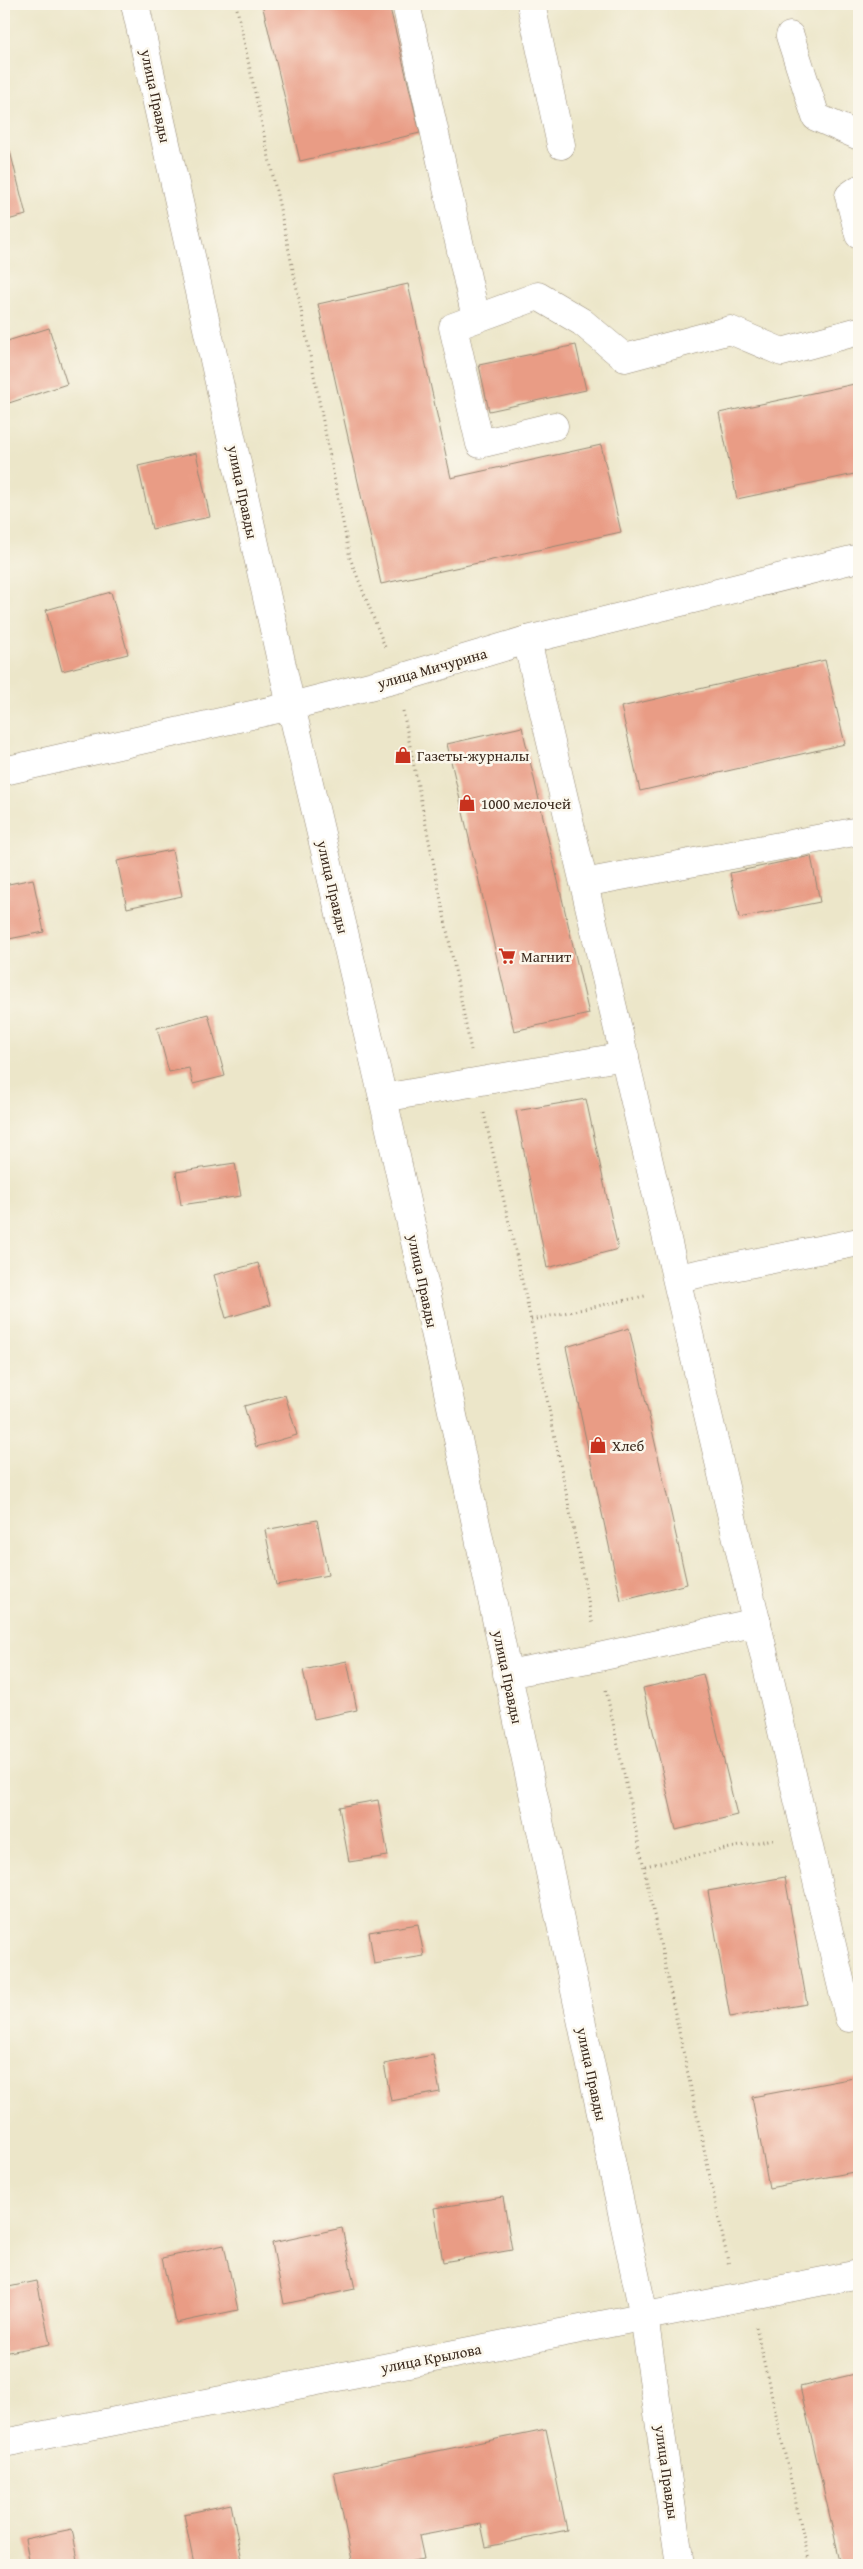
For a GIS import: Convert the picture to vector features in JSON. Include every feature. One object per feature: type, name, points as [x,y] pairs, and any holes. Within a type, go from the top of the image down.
[{"type":"street","name":"улица Правды","points":[[135,4],[291,706],[383,1098],[644,2316],[680,2565]]},
{"type":"street","points":[[406,4],[476,318]]},
{"type":"street","points":[[531,4],[561,145]]},
{"type":"street","points":[[790,36],[816,117],[859,136]]},
{"type":"street","points":[[859,189],[849,196],[859,235]]},
{"type":"street","points":[[554,426],[480,444],[453,327],[538,296],[582,322],[624,358],[730,330],[782,352],[859,332]]},
{"type":"street","name":"улица Мичурина","points":[[4,771],[291,706],[397,679],[527,640],[859,558]]},
{"type":"street","points":[[527,640],[849,2018],[859,2016]]},
{"type":"street","points":[[584,883],[859,831]]},
{"type":"street","points":[[383,1098],[625,1056]]},
{"type":"street","points":[[678,1283],[859,1242]]},
{"type":"street","points":[[507,1674],[599,1657],[757,1622]]},
{"type":"street","name":"улица Крылова","points":[[4,2444],[859,2274]]},
{"type":"path","points":[[236,4],[295,279],[350,558],[397,679],[477,1081],[531,1320],[599,1657],[742,2297],[810,2565]]},
{"type":"path","points":[[531,1320],[678,1283]]},
{"type":"path","points":[[645,1866],[806,1832]]},
{"type":"building","points":[[262,4],[389,4],[420,133],[300,161]]},
{"type":"building","points":[[10,151],[26,215],[4,221],[4,152]]},
{"type":"building","points":[[408,284],[451,478],[601,445],[621,532],[381,584],[318,304]]},
{"type":"building","points":[[49,328],[67,384],[9,403],[4,385],[4,342]]},
{"type":"building","points":[[576,345],[586,390],[489,411],[479,365]]},
{"type":"building","points":[[859,383],[859,473],[737,499],[719,413]]},
{"type":"building","points":[[196,453],[210,517],[152,529],[138,466]]},
{"type":"building","points":[[111,592],[128,654],[62,671],[46,610]]},
{"type":"building","points":[[825,660],[845,744],[640,791],[621,707]]},
{"type":"building","points":[[522,727],[589,1014],[514,1031],[447,744]]},
{"type":"building","points":[[172,850],[182,896],[127,908],[117,861]]},
{"type":"building","points":[[811,856],[820,902],[739,918],[730,873]]},
{"type":"building","points":[[33,879],[44,932],[4,940],[4,885]]},
{"type":"building","points":[[208,1014],[225,1076],[193,1084],[189,1068],[169,1072],[157,1028]]},
{"type":"building","points":[[586,1099],[618,1249],[547,1268],[516,1111]]},
{"type":"building","points":[[235,1163],[241,1196],[181,1205],[176,1172]]},
{"type":"building","points":[[258,1263],[270,1305],[226,1318],[214,1275]]},
{"type":"building","points":[[629,1328],[687,1584],[621,1601],[566,1347]]},
{"type":"building","points":[[285,1395],[297,1435],[256,1447],[244,1406]]},
{"type":"building","points":[[317,1520],[328,1575],[276,1585],[265,1530]]},
{"type":"building","points":[[347,1661],[357,1710],[314,1719],[303,1670]]},
{"type":"building","points":[[703,1674],[737,1815],[676,1830],[643,1688]]},
{"type":"building","points":[[378,1800],[388,1856],[349,1862],[339,1807]]},
{"type":"building","points":[[785,1877],[807,2004],[730,2017],[708,1891]]},
{"type":"building","points":[[418,1924],[424,1956],[374,1964],[369,1932]]},
{"type":"building","points":[[433,2055],[440,2092],[391,2101],[384,2064]]},
{"type":"building","points":[[859,2077],[859,2171],[769,2188],[752,2097]]},
{"type":"building","points":[[503,2197],[512,2250],[443,2262],[434,2208]]},
{"type":"building","points":[[342,2228],[355,2289],[284,2304],[272,2243]]},
{"type":"building","points":[[224,2245],[238,2310],[176,2323],[162,2258]]},
{"type":"building","points":[[37,2281],[50,2344],[4,2353],[4,2288]]},
{"type":"building","points":[[859,2373],[859,2565],[841,2565],[800,2387]]},
{"type":"building","points":[[546,2429],[567,2530],[486,2547],[481,2524],[419,2536],[424,2559],[392,2565],[353,2565],[334,2472]]},
{"type":"building","points":[[231,2504],[243,2565],[194,2565],[184,2514]]},
{"type":"building","points":[[72,2529],[79,2565],[30,2565],[25,2539]]},
{"type":"place","name":"Газеты-журналы","points":[[403,755]]},
{"type":"place","name":"1000 мелочей","points":[[467,803]]},
{"type":"place","name":"Магнит","points":[[507,956]]},
{"type":"place","name":"Хлеб","points":[[598,1445]]}]
